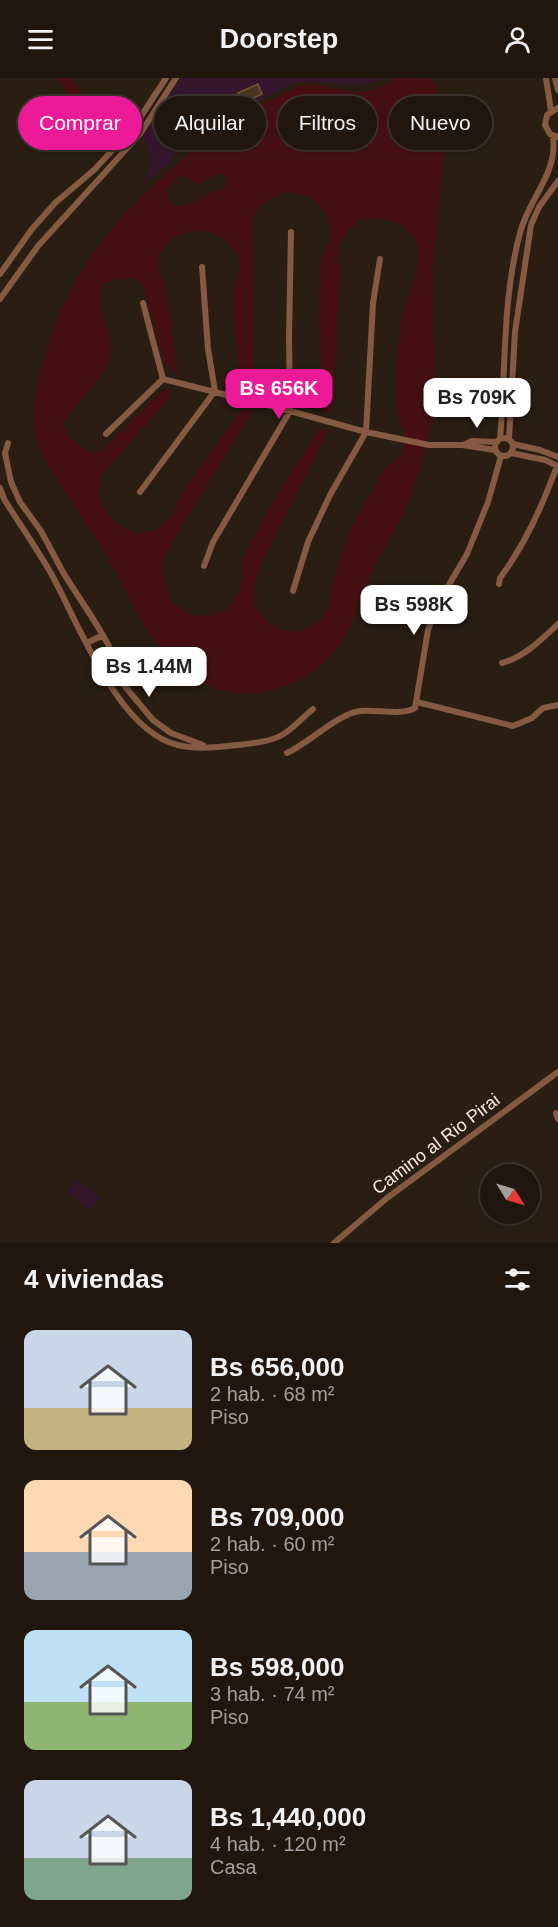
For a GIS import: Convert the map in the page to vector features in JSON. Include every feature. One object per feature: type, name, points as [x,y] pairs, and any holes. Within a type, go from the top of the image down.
[{"type":"street","points":[[0,274],[32,229],[55,203],[94,170],[134,127],[166,78]]},
{"type":"street","points":[[0,299],[38,246],[140,134],[176,78]]},
{"type":"street","points":[[546,78],[551,111]]},
{"type":"street","points":[[555,78],[558,90]]},
{"type":"street","points":[[495,450],[498,440],[510,287],[522,227],[530,205],[554,163],[555,136],[545,125],[545,120],[551,111],[558,108]]},
{"type":"street","points":[[511,453],[511,377],[520,288],[531,225],[547,195],[558,181]]},
{"type":"street","points":[[540,189],[547,195]]},
{"type":"street","points":[[204,566],[213,542],[290,411],[291,232]]},
{"type":"street","points":[[293,591],[308,542],[330,495],[366,432],[373,303],[380,259]]},
{"type":"street","points":[[140,492],[215,391],[208,349],[202,267]]},
{"type":"street","points":[[510,287],[520,288]]},
{"type":"street","points":[[143,303],[163,379]]},
{"type":"street","points":[[163,379],[400,440],[426,445],[462,445],[495,450],[501,456]]},
{"type":"street","points":[[106,434],[163,379]]},
{"type":"street","points":[[462,445],[472,441],[498,440],[540,450],[558,457]]},
{"type":"street","points":[[8,443],[5,453],[11,482],[20,502],[41,531],[64,574],[109,646],[111,664],[122,683],[153,720],[171,733],[212,748]]},
{"type":"street","points":[[499,584],[500,578],[536,519],[558,466],[523,454],[511,453],[501,456]]},
{"type":"street","points":[[287,753],[304,745],[336,720],[357,711],[384,710],[407,713],[415,708],[418,678],[428,630],[440,600],[471,543],[489,502],[501,456]]},
{"type":"street","points":[[0,488],[4,499],[52,575],[115,692],[135,719],[159,737],[177,745],[212,748],[281,736],[313,709]]},
{"type":"street","points":[[502,663],[514,659],[541,641],[558,624]]},
{"type":"street","points":[[87,643],[102,635]]},
{"type":"street","points":[[417,702],[513,726],[532,718],[543,708],[558,705]]},
{"type":"street","name":"Camino al Rio Pirai","points":[[334,1243],[387,1198],[558,1072]]},
{"type":"shaded area","points":[[59,78],[72,78],[83,96],[69,96]]},
{"type":"shaded area","points":[[180,78],[384,78],[351,85],[317,82],[293,83],[266,98],[170,96]]},
{"type":"shaded area","points":[[397,78],[429,78],[433,81],[437,96],[389,96],[389,150],[443,150],[432,282],[434,402],[430,431],[420,470],[401,519],[374,569],[345,636],[332,654],[309,674],[281,687],[252,693],[237,693],[213,688],[176,666],[162,651],[138,615],[106,555],[46,461],[38,444],[35,427],[34,411],[39,379],[61,311],[91,257],[109,233],[151,187],[193,150],[266,150],[266,102],[278,96],[286,92],[297,87],[309,84],[361,92],[375,89]],"holes":[[[220,173],[227,178],[227,184],[222,189],[186,205],[174,206],[168,200],[167,190],[176,177],[185,177],[198,184]],[[286,192],[302,194],[316,202],[326,213],[331,229],[330,241],[321,261],[319,295],[323,411],[332,413],[340,270],[337,255],[344,237],[359,220],[386,220],[402,225],[409,231],[418,247],[419,255],[401,322],[397,357],[396,396],[398,418],[404,433],[403,454],[385,468],[351,529],[332,583],[328,610],[318,623],[300,632],[278,629],[266,621],[255,606],[254,585],[262,562],[329,430],[319,429],[276,497],[242,559],[243,578],[239,591],[228,609],[209,616],[191,615],[171,602],[161,565],[179,530],[254,410],[242,409],[182,493],[172,516],[155,531],[135,533],[115,523],[106,511],[98,494],[101,475],[168,401],[171,388],[160,392],[101,452],[90,453],[69,437],[63,424],[99,379],[109,360],[110,342],[100,301],[103,284],[115,279],[134,278],[143,285],[165,363],[178,374],[171,320],[158,262],[165,246],[175,237],[187,232],[212,233],[224,239],[233,248],[239,261],[233,296],[235,330],[242,387],[254,390],[253,217],[268,201]]]},
{"type":"shaded area","points":[[154,119],[154,150],[178,150],[171,162],[139,189],[148,174],[151,162],[142,134]]},
{"type":"shaded area","points":[[77,1180],[100,1198],[91,1210],[67,1192]]},
{"type":"building","points":[[258,84],[262,94],[239,96],[238,93]]}]
